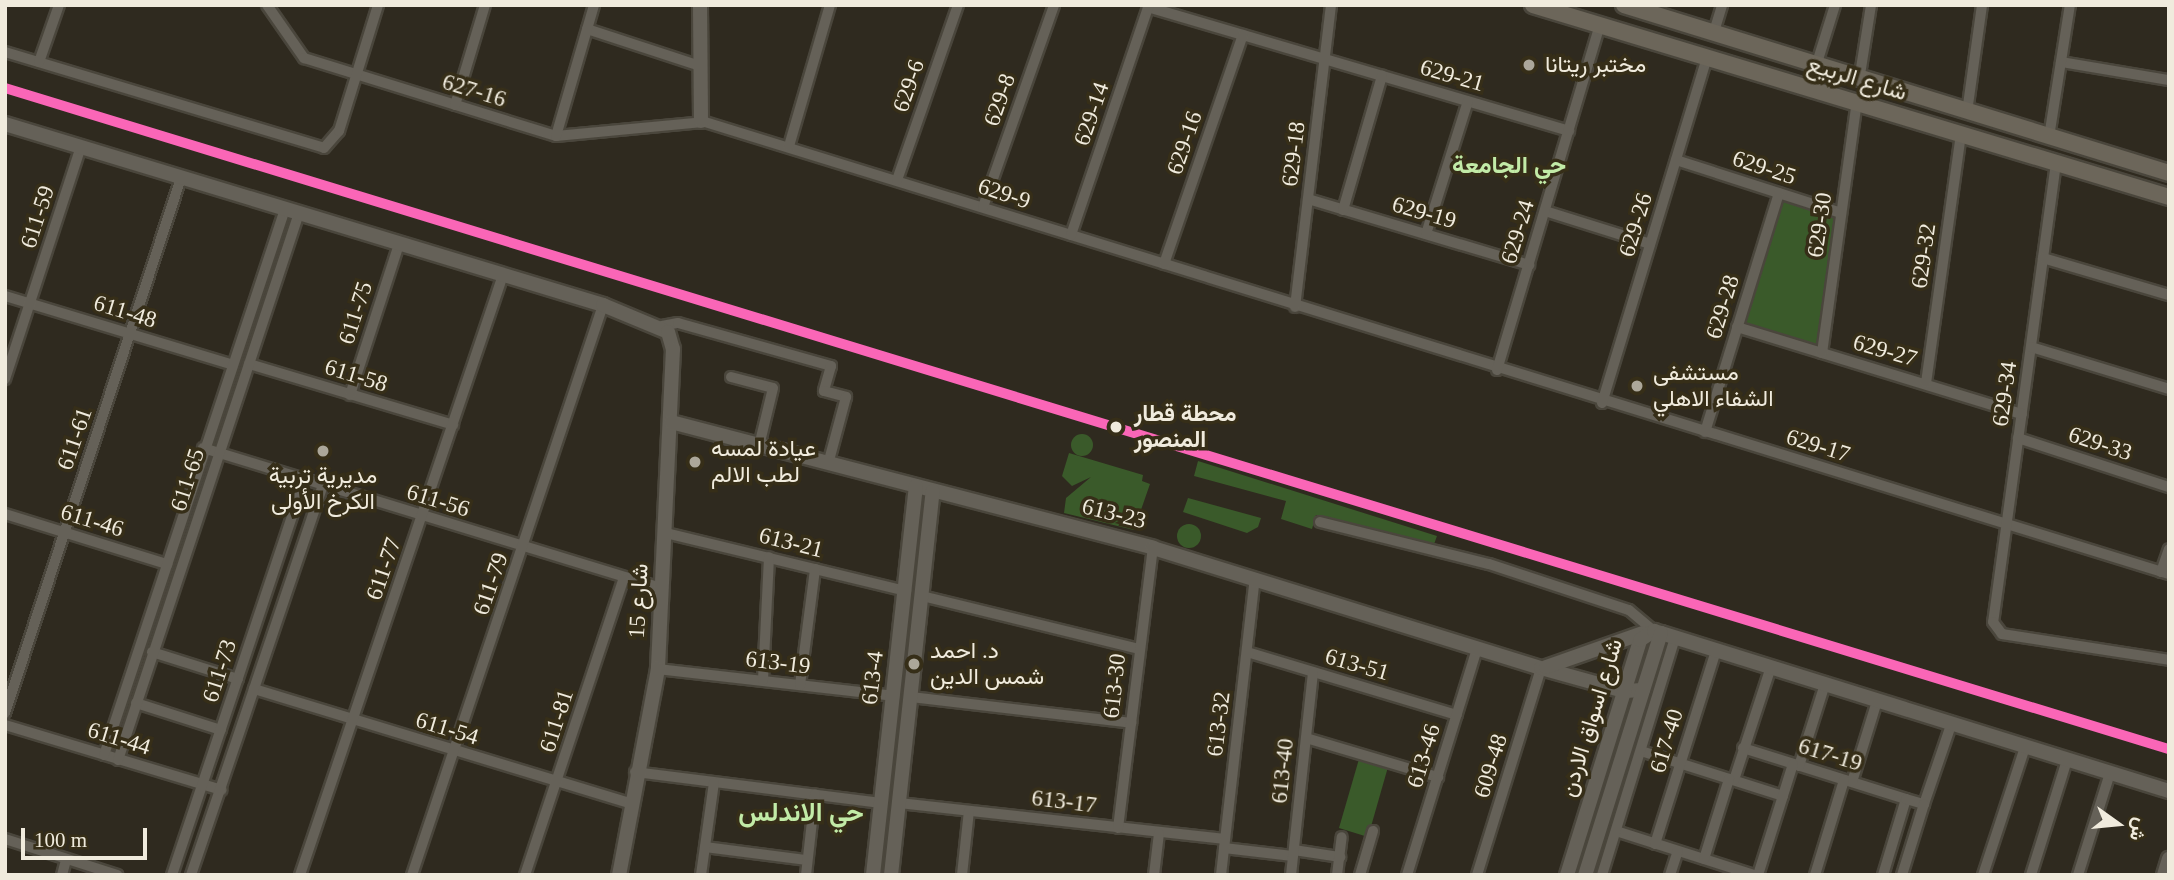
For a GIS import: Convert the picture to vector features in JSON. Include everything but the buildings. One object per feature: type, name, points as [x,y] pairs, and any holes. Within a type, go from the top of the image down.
[{"type":"main road","name":"شارع الربيع","points":[[1533,5],[1555,9],[1707,58],[2169,197]]},
{"type":"main road","name":"شارع الربيع","points":[[1624,5],[1859,81],[2169,173]]},
{"type":"street","points":[[39,62],[59,5]]},
{"type":"street","name":"627-16","points":[[267,5],[304,58],[556,136],[701,121]]},
{"type":"street","points":[[5,52],[306,146],[324,148],[339,131],[378,5]]},
{"type":"street","points":[[455,105],[485,5]]},
{"type":"street","points":[[556,136],[594,5]]},
{"type":"street","points":[[700,5],[701,121]]},
{"type":"street","points":[[789,146],[830,5]]},
{"type":"street","name":"629-6","points":[[897,180],[958,5]]},
{"type":"street","name":"629-8","points":[[983,207],[1054,5]]},
{"type":"street","name":"629-18","points":[[1295,307],[1331,5]]},
{"type":"street","points":[[1713,35],[1722,5]]},
{"type":"street","points":[[1816,66],[1835,5]]},
{"type":"street","points":[[1859,81],[1871,5]]},
{"type":"street","points":[[1967,112],[1982,5]]},
{"type":"street","points":[[2049,137],[2070,5]]},
{"type":"street","name":"629-21","points":[[1149,6],[1569,131]]},
{"type":"street","name":"629-14","points":[[1071,235],[1149,6]]},
{"type":"street","name":"629-24","points":[[1497,370],[1600,25]]},
{"type":"street","points":[[587,29],[700,66]]},
{"type":"street","name":"629-16","points":[[1164,264],[1243,35]]},
{"type":"street","name":"629-26","points":[[1602,403],[1707,58]]},
{"type":"street","points":[[2061,62],[2169,80]]},
{"type":"street","points":[[1343,210],[1382,76]]},
{"type":"street","points":[[1426,234],[1468,101]]},
{"type":"street","name":"629-30","points":[[1822,353],[1857,102]]},
{"type":"street","name":"629-9","points":[[701,121],[789,146],[1295,307]]},
{"type":"street","points":[[5,124],[603,304],[663,327],[678,323],[831,366],[824,391],[846,397],[828,464]]},
{"type":"street","name":"629-32","points":[[1926,383],[1961,134]]},
{"type":"street","name":"611-59","points":[[5,379],[81,148]]},
{"type":"street","name":"629-25","points":[[1676,160],[1841,213]]},
{"type":"street","name":"629-34","points":[[2056,163],[2006,526],[1995,629],[2169,660]]},
{"type":"street","name":"611-61","points":[[5,713],[181,178]]},
{"type":"street","name":"629-28","points":[[1705,432],[1779,193]]},
{"type":"street","name":"629-19","points":[[1308,199],[1529,265]]},
{"type":"street","name":"611-65","points":[[118,760],[217,452],[249,364],[292,211]]},
{"type":"street","name":"611-65","points":[[104,755],[203,448],[292,211]]},
{"type":"street","points":[[1545,211],[1650,244]]},
{"type":"street","name":"611-75","points":[[350,395],[399,244]]},
{"type":"street","points":[[2043,258],[2169,295]]},
{"type":"street","name":"611-77","points":[[300,875],[503,275]]},
{"type":"street","name":"611-48","points":[[5,296],[233,365]]},
{"type":"street","name":"611-79","points":[[412,875],[603,304]]},
{"type":"street","name":"629-17","points":[[1295,307],[2165,573]]},
{"type":"street","name":"شارع 15","points":[[619,875],[635,771],[659,669],[673,344],[663,327]]},
{"type":"street","name":"629-27","points":[[1737,327],[2022,414]]},
{"type":"street","points":[[2031,347],[2169,388]]},
{"type":"street","name":"611-58","points":[[249,364],[453,425]]},
{"type":"street","points":[[731,377],[773,388],[759,446]]},
{"type":"street","name":"613-23","points":[[671,422],[1153,548],[1541,668],[1624,691],[1643,690]]},
{"type":"street","name":"629-33","points":[[2018,438],[2169,487]]},
{"type":"street","name":"611-56","points":[[203,448],[663,589]]},
{"type":"street","name":"611-73","points":[[172,875],[304,480]]},
{"type":"street","name":"611-73","points":[[191,875],[323,486]]},
{"type":"street","name":"613-4","points":[[873,875],[916,486]]},
{"type":"street","name":"613-4","points":[[891,875],[933,491]]},
{"type":"street","name":"611-46","points":[[5,514],[167,564]]},
{"type":"street","points":[[1320,522],[1489,564],[1629,610],[1653,632],[2169,791]]},
{"type":"street","name":"613-21","points":[[666,533],[906,591]]},
{"type":"street","name":"613-30","points":[[1118,828],[1153,548]]},
{"type":"street","points":[[2165,573],[2169,549]]},
{"type":"street","points":[[762,680],[769,557]]},
{"type":"street","points":[[800,685],[815,569]]},
{"type":"street","name":"611-81","points":[[525,875],[624,578]]},
{"type":"street","name":"613-32","points":[[1221,875],[1255,578]]},
{"type":"street","points":[[922,596],[1139,649]]},
{"type":"street","points":[[1541,668],[1653,632]]},
{"type":"street","name":"شارع اسواق الاردن","points":[[1586,875],[1643,690],[1653,632]]},
{"type":"street","name":"شارع اسواق الاردن","points":[[1567,875],[1624,691],[1653,632]]},
{"type":"street","points":[[1602,875],[1675,638]]},
{"type":"street","name":"613-46","points":[[1407,875],[1477,649]]},
{"type":"street","name":"617-40","points":[[1655,844],[1716,650]]},
{"type":"street","points":[[152,652],[238,679]]},
{"type":"street","name":"613-51","points":[[1247,652],[1457,715]]},
{"type":"street","points":[[1704,859],[1771,667]]},
{"type":"street","name":"609-48","points":[[1477,875],[1541,668]]},
{"type":"street","name":"613-19","points":[[659,669],[894,696]]},
{"type":"street","name":"613-40","points":[[1291,875],[1312,672]]},
{"type":"street","points":[[1616,831],[1704,859],[1731,871],[1756,875],[1825,684]]},
{"type":"street","name":"611-54","points":[[254,689],[629,803]]},
{"type":"street","points":[[911,697],[1131,723]]},
{"type":"street","points":[[1815,875],[1877,701]]},
{"type":"street","points":[[136,703],[221,730]]},
{"type":"street","name":"611-44","points":[[5,725],[221,790]]},
{"type":"street","points":[[1902,875],[1951,725]]},
{"type":"street","points":[[1306,738],[1438,777]]},
{"type":"street","points":[[1983,875],[2025,747]]},
{"type":"street","name":"617-19","points":[[1743,748],[1924,804]]},
{"type":"street","points":[[1641,751],[1783,796]]},
{"type":"street","points":[[2031,875],[2067,760]]},
{"type":"street","points":[[635,771],[881,803]]},
{"type":"street","points":[[2078,875],[2110,773]]},
{"type":"street","points":[[701,875],[714,783]]},
{"type":"street","points":[[806,875],[815,795]]},
{"type":"street","points":[[1883,875],[1906,799]]},
{"type":"street","name":"613-17","points":[[900,803],[1340,857]]},
{"type":"street","points":[[962,875],[969,811]]},
{"type":"street","points":[[1360,875],[1373,831]]},
{"type":"street","points":[[1154,875],[1159,833]]},
{"type":"street","points":[[1337,875],[1342,837]]},
{"type":"street","points":[[5,839],[117,875]]},
{"type":"street","points":[[705,847],[807,860]]},
{"type":"street","points":[[1670,875],[1678,851]]},
{"type":"street","points":[[2164,875],[2169,859]]},
{"type":"street","points":[[62,875],[66,860]]},
{"type":"green space","points":[[1779,193],[1841,213],[1822,353],[1737,327]]},
{"type":"green space","points":[[1082,434],[1092,441],[1093,445],[1086,455],[1082,456],[1072,449],[1071,445],[1078,435]]},
{"type":"green space","points":[[1069,453],[1143,475],[1142,481],[1150,484],[1134,530],[1064,513],[1066,498],[1091,477],[1072,486],[1062,476]]},
{"type":"green space","points":[[1198,461],[1437,536],[1433,547],[1316,515],[1312,529],[1281,519],[1286,501],[1194,476]]},
{"type":"green space","points":[[926,497],[886,875],[880,875],[922,501]]},
{"type":"green space","points":[[1188,498],[1261,518],[1258,527],[1247,533],[1183,512]]},
{"type":"green space","points":[[1189,524],[1197,528],[1201,536],[1197,544],[1189,548],[1181,544],[1177,536],[1181,528]]},
{"type":"green space","points":[[1635,697],[1580,875],[1572,875],[1627,698]]},
{"type":"green space","points":[[1359,759],[1388,767],[1368,837],[1339,828]]},
{"type":"transit line","points":[[5,88],[2169,749]]},
{"type":"place","name":"مختبر ريتانا","points":[[1529,65]]},
{"type":"place","name":"مستشفى الشفاء الاهلي","points":[[1637,386]]},
{"type":"place","name":"محطة قطار المنصور","points":[[1116,427]]},
{"type":"place","name":"مديرية تربية الكرخ الأولى","points":[[323,451]]},
{"type":"place","name":"عيادة لمسه لطب الالم","points":[[695,462]]},
{"type":"place","name":"د. احمد شمس الدين","points":[[914,664]]},
{"type":"district","name":"حي الجامعة","points":[[1509,166]]},
{"type":"district","name":"حي الاندلس","points":[[801,813]]}]
